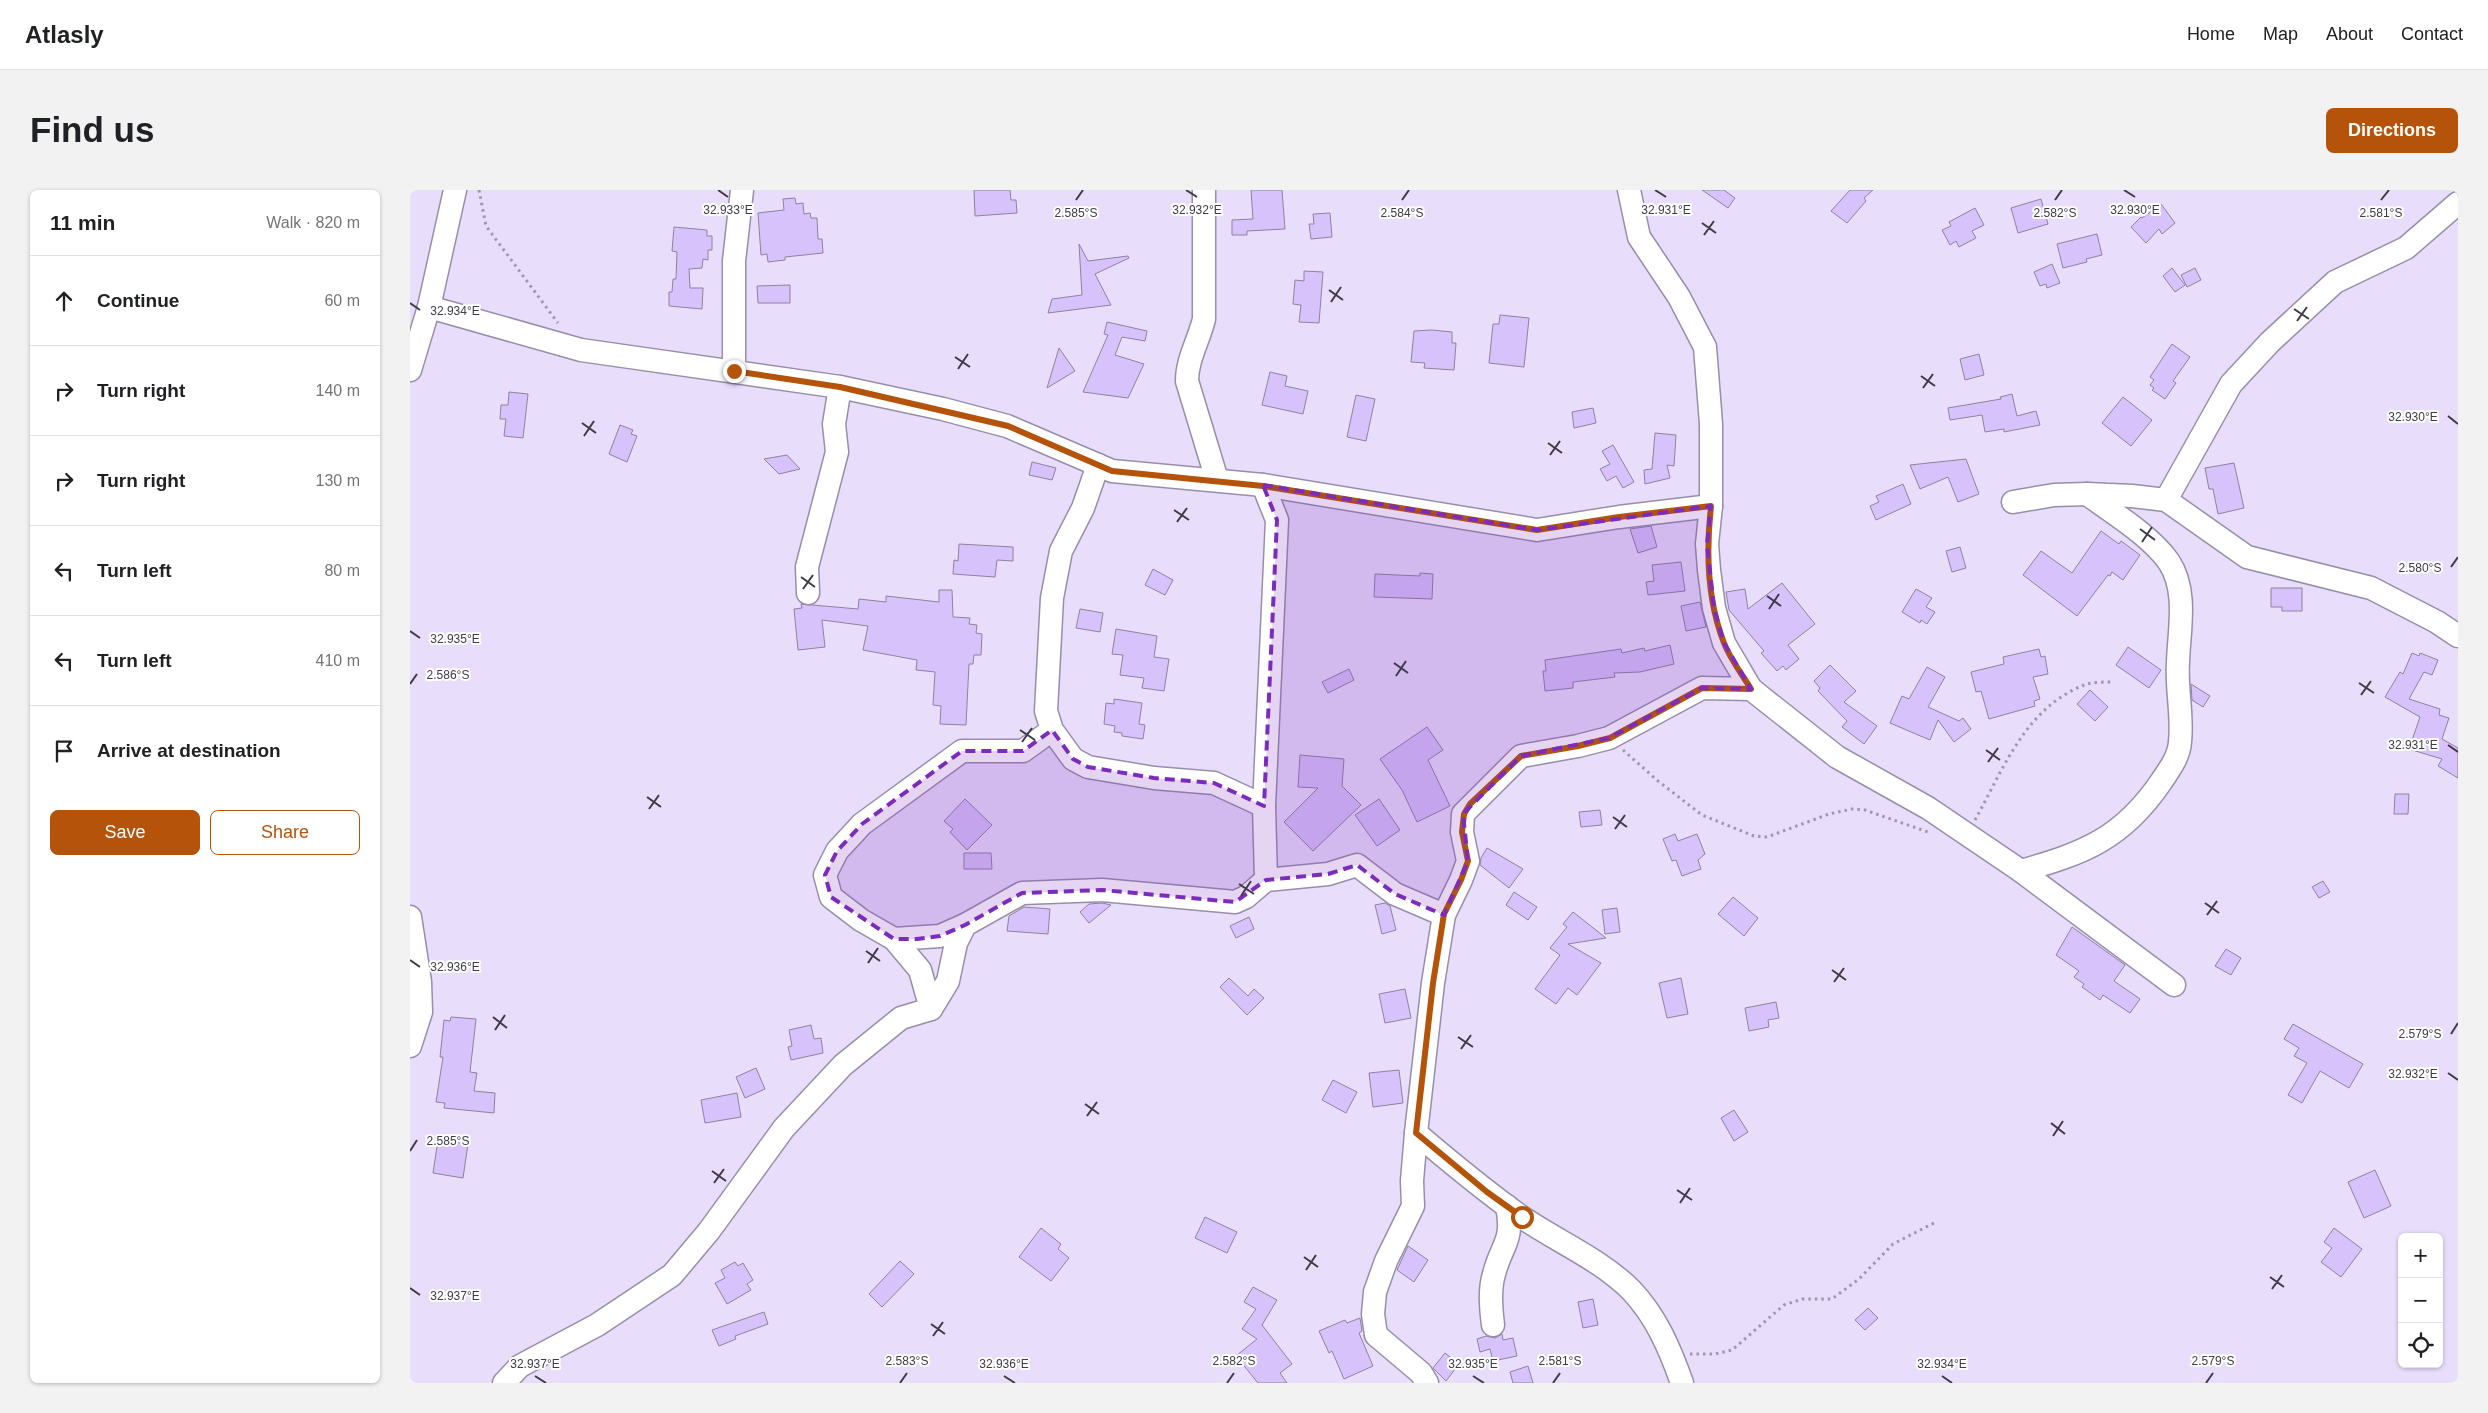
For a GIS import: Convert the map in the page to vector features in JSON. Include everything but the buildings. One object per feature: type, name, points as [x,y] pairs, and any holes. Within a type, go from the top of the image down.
[{"type":"street","points":[[410,370],[429,307],[456,190]]},
{"type":"street","points":[[734,371],[734,261],[742,190]]},
{"type":"street","points":[[1204,190],[1204,319],[1200,338],[1187,367],[1187,381],[1218,480]]},
{"type":"street","points":[[1629,190],[1639,237],[1679,297],[1705,347],[1711,424],[1711,506],[1707,544],[1714,608],[1724,643],[1751,689],[1837,757],[1928,808],[1967,834],[2021,871],[2174,985]]},
{"type":"street","points":[[2166,500],[2231,384],[2270,342],[2335,282],[2406,248],[2458,203]]},
{"type":"street","points":[[429,307],[581,350],[840,387],[1008,426],[1112,471],[1218,480],[1263,486],[1537,530],[1619,517],[1711,506]]},
{"type":"street","points":[[808,593],[807,567],[837,452],[834,424],[840,387]]},
{"type":"street","points":[[1098,465],[1083,508],[1061,552],[1052,598],[1046,711],[1052,730],[1073,759],[1088,767],[1154,778],[1214,783],[1264,806]]},
{"type":"street","points":[[1263,486],[1277,520],[1264,806],[1266,880]]},
{"type":"street","points":[[2021,871],[2080,852],[2125,825],[2140,810],[2163,780],[2176,758],[2180,743],[2178,667],[2181,607],[2180,593],[2175,574],[2168,561],[2153,546],[2087,494]]},
{"type":"street","points":[[2013,502],[2054,495],[2087,494],[2166,500],[2247,557],[2371,588],[2437,622],[2458,636]]},
{"type":"street","points":[[1427,1383],[1421,1372],[1376,1335],[1373,1314],[1380,1277],[1413,1206],[1412,1181],[1416,1133],[1433,983],[1444,914],[1468,861],[1462,832],[1464,814],[1470,804],[1521,756],[1610,738],[1702,688],[1751,689]]},
{"type":"street","points":[[931,1009],[920,970],[894,939],[862,920],[831,897],[825,875],[836,851],[862,824],[962,751],[1023,751],[1052,730]]},
{"type":"street","points":[[894,939],[940,936],[965,925],[1022,893],[1102,890],[1235,902],[1246,897],[1266,880],[1328,874],[1357,865],[1395,894],[1444,914]]},
{"type":"street","points":[[410,917],[420,982],[421,1012],[410,1046]]},
{"type":"street","points":[[504,1383],[520,1366],[597,1325],[672,1275],[715,1224],[784,1128],[843,1065],[901,1018],[931,1009],[948,981],[956,943],[965,925]]},
{"type":"street","points":[[1416,1133],[1487,1192],[1604,1269],[1630,1290],[1649,1312],[1672,1353],[1682,1383]]},
{"type":"street","points":[[1493,1326],[1492,1279],[1510,1232],[1508,1206]]},
{"type":"path","points":[[479,190],[486,226],[544,308],[581,350]]},
{"type":"path","points":[[1967,834],[2015,746],[2031,723],[2053,705],[2083,686],[2092,683],[2114,682]]},
{"type":"path","points":[[1610,738],[1658,781],[1702,815],[1754,836],[1767,837],[1837,811],[1852,809],[1865,810],[1934,834]]},
{"type":"path","points":[[1672,1353],[1706,1355],[1732,1350],[1784,1305],[1802,1299],[1825,1300],[1842,1293],[1859,1279],[1893,1244],[1934,1223]]},
{"type":"highlighted area","points":[[1263,485],[1537,530],[1711,506],[1707,544],[1714,608],[1724,643],[1751,689],[1702,688],[1609,738],[1521,756],[1463,814],[1468,861],[1444,915],[1395,894],[1357,865],[1328,874],[1266,880],[1235,902],[1102,890],[1022,893],[965,925],[940,936],[917,939],[894,939],[831,897],[825,875],[837,851],[862,824],[962,751],[1023,751],[1052,730],[1073,759],[1088,767],[1154,778],[1214,783],[1264,806],[1277,520]]},
{"type":"route","points":[[734,371],[840,387],[943,409],[1008,426],[1112,471],[1218,480],[1263,486],[1537,530],[1619,517],[1711,506],[1707,544],[1714,608],[1724,643],[1751,689],[1702,688],[1668,704],[1610,738],[1521,756],[1470,804],[1464,814],[1462,832],[1468,861],[1444,914],[1433,983],[1416,1133],[1487,1192],[1522,1217]]}]
